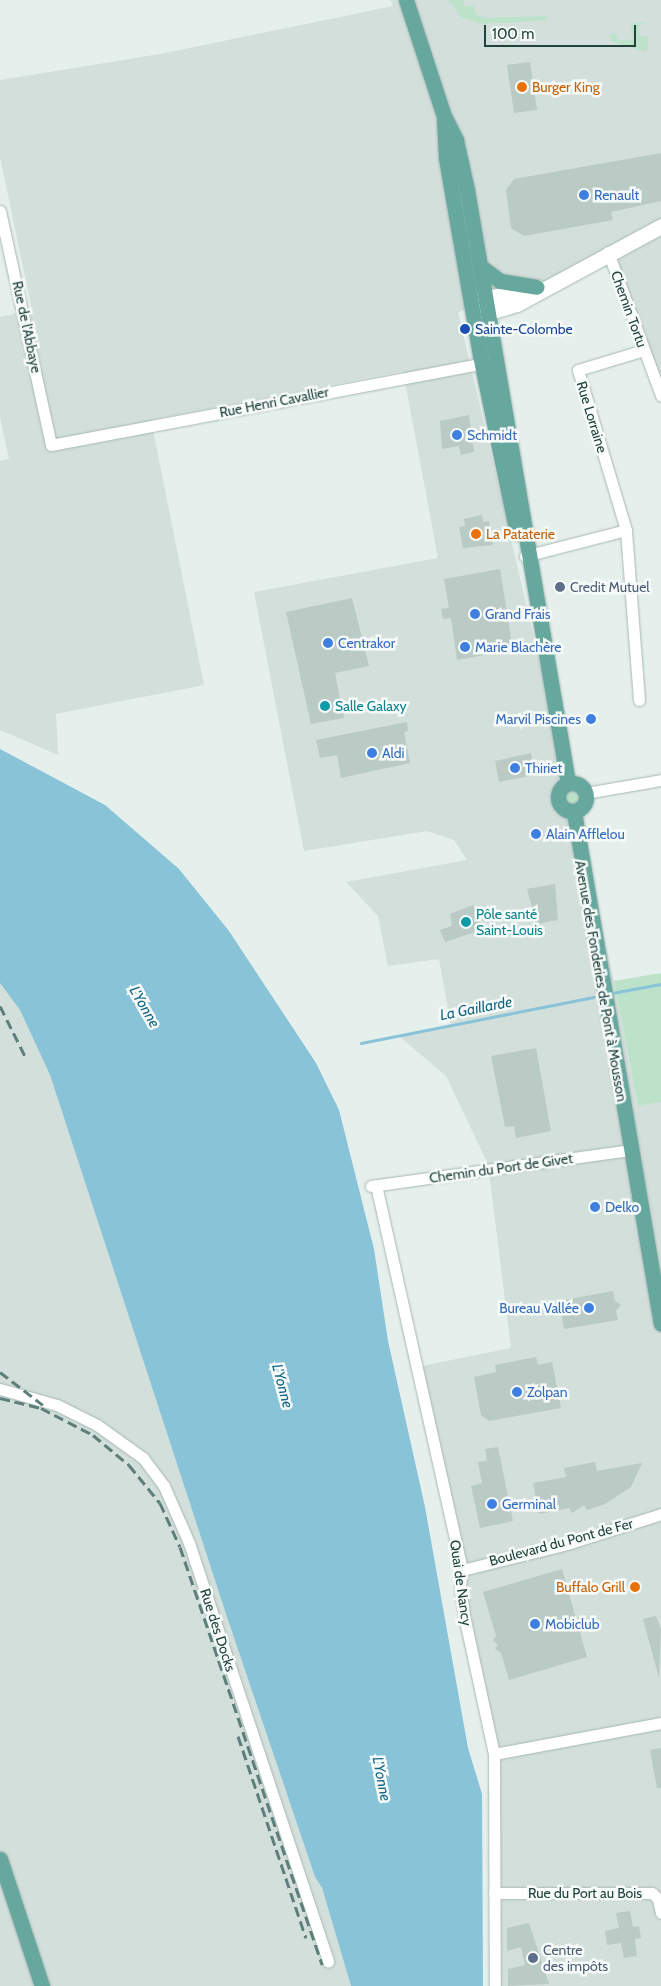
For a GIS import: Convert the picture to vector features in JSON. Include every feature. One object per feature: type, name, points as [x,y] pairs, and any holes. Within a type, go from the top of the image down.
[{"type":"main road","points":[[406,0],[444,116],[456,140],[480,266],[482,364],[527,558]]},
{"type":"main road","points":[[444,116],[442,135],[481,307],[498,361],[527,558],[568,783]]},
{"type":"main road","points":[[480,266],[500,281],[537,287]]},
{"type":"main road","points":[[568,783],[577,783],[586,793],[583,806],[574,812],[564,809],[558,802],[560,788],[568,783]]},
{"type":"main road","name":"Avenue des Fonderies de Pont à Mousson","points":[[574,812],[661,1324]]},
{"type":"main road","points":[[0,1860],[42,1986]]},
{"type":"street","name":"Rue de l'Abbaye","points":[[0,210],[51,445]]},
{"type":"street","points":[[481,307],[518,304],[608,252],[661,226]]},
{"type":"street","name":"Chemin Tortu","points":[[608,252],[661,395]]},
{"type":"street","points":[[481,307],[537,287],[556,283]]},
{"type":"street","name":"Rue Lorraine","points":[[639,700],[626,530],[578,370],[644,350]]},
{"type":"street","name":"Rue Henri Cavallier","points":[[51,445],[498,361]]},
{"type":"street","points":[[527,558],[626,530]]},
{"type":"street","points":[[586,793],[661,780]]},
{"type":"street","name":"Chemin du Port de Givet","points":[[374,1186],[630,1150]]},
{"type":"street","name":"Quai de Nancy","points":[[374,1186],[462,1570],[460,1586],[465,1620],[494,1754],[495,1986]]},
{"type":"street","name":"Rue des Docks","points":[[0,1389],[56,1405],[97,1426],[143,1458],[164,1486],[189,1543],[328,1962]]},
{"type":"street","name":"Boulevard du Pont de Fer","points":[[462,1570],[567,1544],[661,1514]]},
{"type":"street","points":[[494,1754],[661,1723]]},
{"type":"street","name":"Rue du Port au Bois","points":[[494,1893],[652,1893],[656,1895],[661,1913]]},
{"type":"shaded area","points":[[390,0],[661,0],[661,385],[613,258],[458,312],[614,981],[638,1106],[661,1102],[661,1986],[497,1986],[497,1754],[422,1366],[511,1348],[488,1164],[446,1076],[400,1037],[451,1025],[439,959],[388,966],[378,916],[346,882],[467,860],[454,840],[427,831],[304,851],[254,592],[438,558],[403,371],[151,420],[204,685],[56,714],[58,755],[0,730],[0,461],[9,459],[0,417],[0,317],[32,310],[0,157],[0,80],[160,54],[393,6]]},
{"type":"shaded area","points":[[0,983],[20,1010],[50,1075],[226,1614],[315,1877],[322,1889],[351,1986],[0,1986]]},
{"type":"green space","points":[[448,0],[463,0],[464,6],[474,6],[475,14],[484,18],[545,16],[548,20],[483,24],[461,17]]},
{"type":"green space","points":[[647,22],[639,26],[640,37],[649,36],[647,52],[611,41],[610,34],[616,34],[618,41],[633,40],[631,24]]},
{"type":"green space","points":[[572,787],[579,790],[582,797],[579,804],[572,807],[565,804],[562,797],[565,790]]},
{"type":"green space","points":[[661,973],[661,1102],[638,1106],[614,981]]},
{"type":"water","name":"L'Yonne","points":[[0,749],[105,805],[179,869],[229,931],[316,1063],[339,1110],[374,1249],[388,1341],[425,1507],[468,1748],[482,1794],[483,1986],[351,1986],[322,1888],[315,1877],[226,1614],[50,1075],[20,1010],[0,983]]},
{"type":"building","name":"Burger King","points":[[530,62],[537,110],[514,113],[507,65]]},
{"type":"building","name":"Renault","points":[[661,153],[661,201],[611,212],[613,220],[524,236],[511,228],[506,190],[514,179]]},
{"type":"building","name":"Schmidt","points":[[469,415],[474,452],[461,455],[459,446],[442,449],[440,421]]},
{"type":"building","name":"La Pataterie","points":[[482,515],[483,522],[489,521],[493,545],[463,548],[459,527],[465,526],[464,519]]},
{"type":"building","name":"Grand Frais","points":[[500,569],[513,650],[457,660],[451,618],[443,619],[441,609],[449,608],[444,579]]},
{"type":"building","name":"Centrakor","points":[[352,598],[369,666],[335,673],[344,718],[311,724],[286,612]]},
{"type":"building","name":"Aldi","points":[[407,722],[408,731],[404,732],[410,763],[341,778],[337,755],[320,758],[316,740]]},
{"type":"building","name":"Thiriet","points":[[531,753],[535,775],[499,782],[495,761]]},
{"type":"building","points":[[555,884],[558,920],[537,924],[527,889]]},
{"type":"building","name":"Pôle santé Saint-Louis","points":[[473,905],[484,929],[445,942],[440,930],[452,926],[450,914]]},
{"type":"building","points":[[536,1048],[551,1131],[516,1138],[514,1126],[505,1127],[491,1056]]},
{"type":"building","name":"Bureau Vallée","points":[[613,1291],[615,1301],[621,1305],[616,1310],[618,1320],[564,1329],[559,1301]]},
{"type":"building","name":"Zolpan","points":[[536,1357],[538,1365],[552,1362],[561,1408],[489,1421],[481,1415],[474,1377],[496,1372],[495,1365]]},
{"type":"building","name":"Germinal","points":[[498,1447],[513,1521],[480,1528],[471,1486],[482,1483],[478,1462],[487,1461],[485,1449]]},
{"type":"building","points":[[595,1462],[597,1471],[642,1463],[631,1487],[605,1504],[587,1510],[584,1505],[572,1513],[569,1508],[539,1514],[533,1483],[566,1477],[564,1468]]},
{"type":"building","name":"Mobiclub","points":[[562,1569],[587,1657],[509,1680],[501,1653],[495,1649],[498,1645],[493,1640],[496,1636],[483,1592]]},
{"type":"building","points":[[656,1616],[661,1629],[659,1678],[643,1619]]},
{"type":"building","points":[[661,1748],[661,1788],[657,1788],[650,1750]]},
{"type":"building","points":[[630,1911],[633,1927],[639,1926],[641,1938],[635,1939],[637,1956],[624,1958],[621,1943],[607,1945],[605,1931],[619,1928],[616,1913]]},
{"type":"building","name":"Centre des impôts","points":[[529,1923],[549,1984],[508,1986],[508,1969],[525,1965],[521,1947],[507,1951],[507,1928]]},
{"type":"waterway","name":"La Gaillarde","points":[[612,993],[661,984]]},
{"type":"waterway","name":"La Gaillarde","points":[[361,1043],[594,997]]},
{"type":"railway","points":[[0,1006],[25,1056]]},
{"type":"railway","points":[[0,1372],[43,1405]]},
{"type":"railway","points":[[0,1398],[41,1408],[93,1435],[129,1465],[160,1503],[180,1547],[322,1964]]},
{"type":"railway","points":[[238,1736],[306,1938]]},
{"type":"place","name":"Burger King","points":[[522,87]]},
{"type":"place","name":"Renault","points":[[584,195]]},
{"type":"place","name":"Sainte-Colombe","points":[[465,329]]},
{"type":"place","name":"Schmidt","points":[[457,435]]},
{"type":"place","name":"La Pataterie","points":[[476,534]]},
{"type":"place","name":"Credit Mutuel","points":[[560,587]]},
{"type":"place","name":"Grand Frais","points":[[475,614]]},
{"type":"place","name":"Centrakor","points":[[328,643]]},
{"type":"place","name":"Marie Blachère","points":[[465,647]]},
{"type":"place","name":"Salle Galaxy","points":[[325,706]]},
{"type":"place","name":"Marvil Piscines","points":[[591,719]]},
{"type":"place","name":"Aldi","points":[[372,753]]},
{"type":"place","name":"Thiriet","points":[[515,768]]},
{"type":"place","name":"Alain Afflelou","points":[[536,834]]},
{"type":"place","name":"Pôle santé Saint-Louis","points":[[466,922]]},
{"type":"place","name":"Delko","points":[[595,1207]]},
{"type":"place","name":"Bureau Vallée","points":[[589,1308]]},
{"type":"place","name":"Zolpan","points":[[517,1392]]},
{"type":"place","name":"Germinal","points":[[492,1504]]},
{"type":"place","name":"Buffalo Grill","points":[[635,1587]]},
{"type":"place","name":"Mobiclub","points":[[535,1624]]},
{"type":"place","name":"Centre des impôts","points":[[533,1958]]}]
